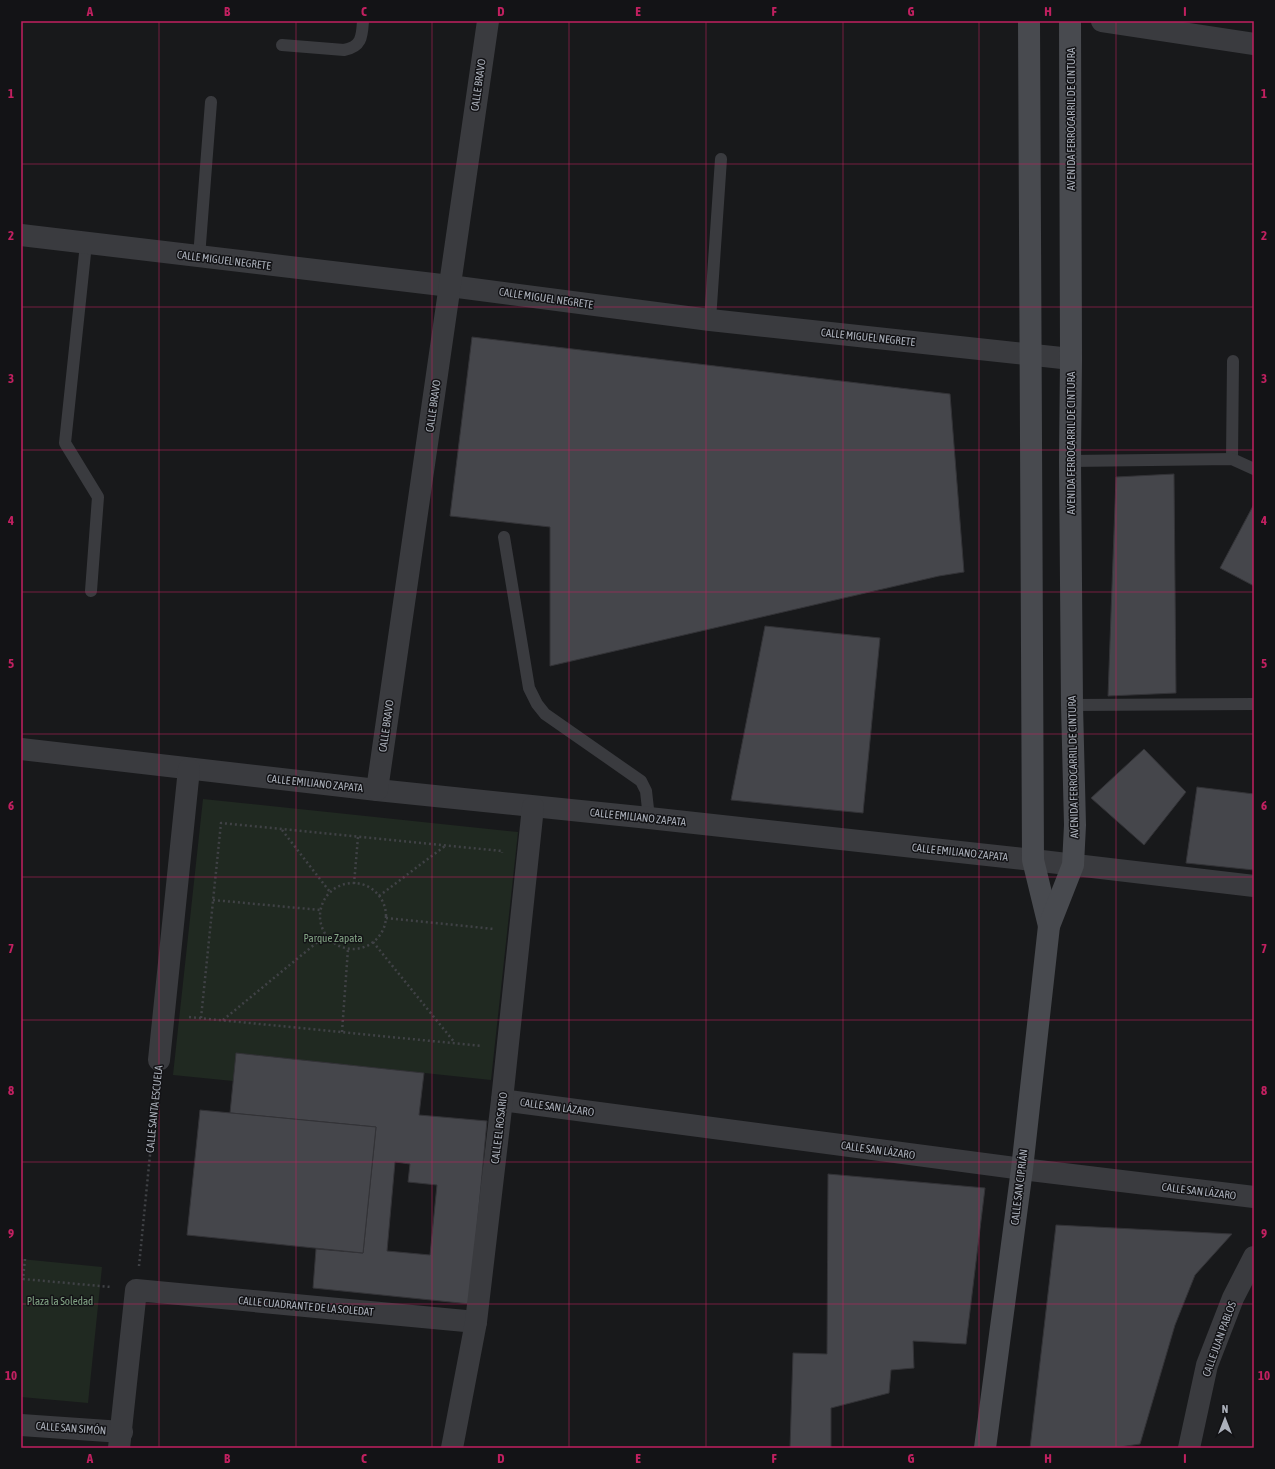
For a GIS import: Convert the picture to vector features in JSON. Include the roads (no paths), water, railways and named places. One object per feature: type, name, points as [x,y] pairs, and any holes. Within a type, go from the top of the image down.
[{"type":"street","name":"CALLE BRAVO","points":[[377,790],[488,21]]},
{"type":"street","points":[[1029,21],[1033,860]]},
{"type":"street","name":"AVENIDA FERROCARRIL DE CINTURA","points":[[1070,21],[1070,461],[1072,705],[1075,825],[1073,865]]},
{"type":"street","points":[[1102,21],[1254,44]]},
{"type":"street","name":"CALLE MIGUEL NEGRETE","points":[[21,235],[86,244],[450,286],[710,320],[1071,359]]},
{"type":"street","name":"CALLE EMILIANO ZAPATA","points":[[21,749],[377,790],[1033,860],[1254,886]]},
{"type":"street","name":"CALLE SANTA ESCUELA","points":[[159,1060],[189,769]]},
{"type":"street","name":"CALLE EL ROSARIO","points":[[452,1448],[476,1322],[502,1100],[533,807]]},
{"type":"street","name":"CALLE SAN CIPRIÁN","points":[[1033,860],[1049,926]]},
{"type":"street","name":"CALLE SAN CIPRIÁN","points":[[985,1448],[1022,1169],[1049,926],[1073,865]]},
{"type":"street","name":"CALLE SAN LÁZARO","points":[[502,1100],[1022,1169],[1254,1197]]},
{"type":"street","name":"CALLE JUAN PABLOS","points":[[1189,1448],[1207,1365],[1233,1298],[1254,1257]]},
{"type":"street","name":"CALLE CUADRANTE DE LA SOLEDAT","points":[[121,1440],[136,1290],[476,1322]]},
{"type":"street","name":"CALLE SAN SIMÓN","points":[[21,1425],[121,1440]]},
{"type":"lane","points":[[282,45],[344,50],[352,48],[359,43],[362,35],[363,21]]},
{"type":"lane","points":[[199,257],[211,102]]},
{"type":"lane","points":[[710,320],[721,159]]},
{"type":"lane","points":[[86,244],[66,443],[98,497],[91,591]]},
{"type":"lane","points":[[1232,459],[1233,361]]},
{"type":"lane","points":[[1070,461],[1232,459],[1254,469]]},
{"type":"lane","points":[[504,537],[529,688],[537,704],[545,714],[641,781],[646,791],[649,818]]},
{"type":"lane","points":[[1072,705],[1254,704]]},
{"type":"park label","name":"Parque Zapata","points":[[333,938]]},
{"type":"park label","name":"Plaza la Soledad","points":[[60,1301]]}]
